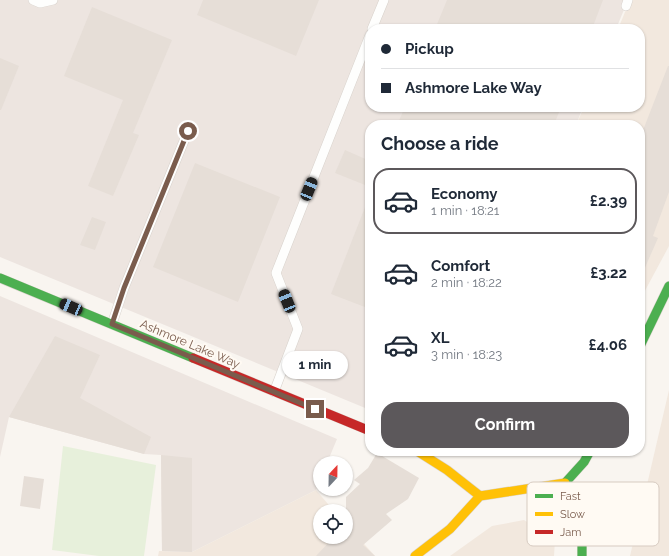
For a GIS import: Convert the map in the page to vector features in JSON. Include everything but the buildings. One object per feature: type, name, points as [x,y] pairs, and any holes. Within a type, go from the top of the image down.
[{"type":"street","name":"Ashmore Lake Way","points":[[0,278],[365,429]]},
{"type":"street","points":[[645,336],[669,286]]},
{"type":"street","points":[[425,456],[447,470],[480,496]]},
{"type":"street","points":[[566,482],[584,462],[587,456]]},
{"type":"street","points":[[415,556],[450,529],[480,496],[527,488]]},
{"type":"lane","points":[[33,0],[40,3],[53,0]]},
{"type":"lane","points":[[374,24],[384,0]]},
{"type":"lane","points":[[274,392],[298,329],[276,273],[365,48]]},
{"type":"lane","points":[[112,324],[124,288],[188,131]]},
{"type":"shaded area","points":[[0,0],[628,0],[618,24],[365,24],[365,112],[581,112],[578,120],[365,120],[365,408],[0,257]]},
{"type":"shaded area","points":[[630,0],[669,0],[669,246],[645,291],[645,120],[578,120],[582,112],[645,112],[645,24],[620,24]]},
{"type":"shaded area","points":[[0,296],[337,439],[330,456],[313,456],[313,492],[192,552],[162,551],[161,455],[144,454],[9,417],[0,457]]},
{"type":"shaded area","points":[[669,390],[669,556],[630,556],[632,546],[659,546],[659,482],[648,482]]},
{"type":"shaded area","points":[[313,492],[313,496],[321,496],[328,504],[313,504],[313,544],[353,544],[353,532],[375,556],[158,556],[159,551],[192,552]]},
{"type":"shaded area","points":[[524,520],[527,522],[527,546],[555,546],[554,556],[450,556],[492,526]]},
{"type":"green space","points":[[63,446],[156,465],[144,556],[99,556],[52,550]]},
{"type":"traffic: fast","points":[[0,278],[193,358]]},
{"type":"traffic: fast","points":[[645,336],[669,286]]},
{"type":"traffic: fast","points":[[566,482],[584,462],[587,456]]},
{"type":"traffic: fast","points":[[582,546],[582,556]]},
{"type":"traffic: slow","points":[[425,456],[447,470],[480,496]]},
{"type":"traffic: slow","points":[[415,556],[450,529],[480,496],[527,489]]},
{"type":"traffic: jam","points":[[193,358],[365,429]]},
{"type":"route","points":[[188,131],[124,288],[112,324],[315,409]]}]
